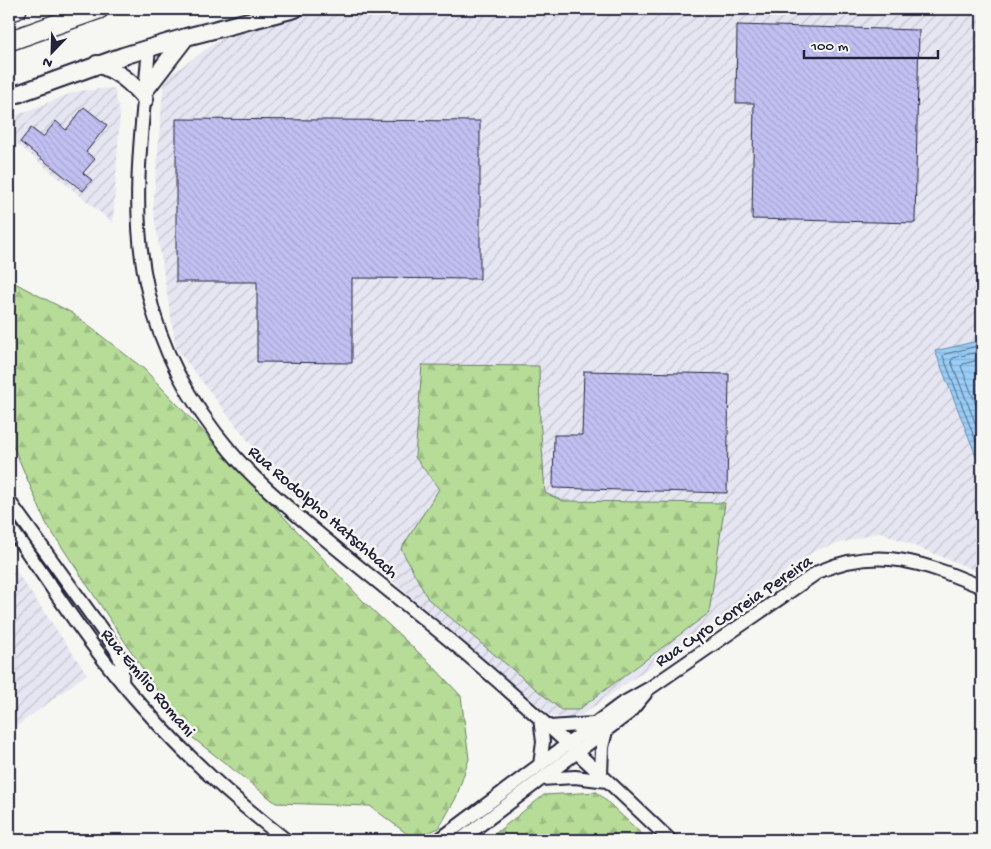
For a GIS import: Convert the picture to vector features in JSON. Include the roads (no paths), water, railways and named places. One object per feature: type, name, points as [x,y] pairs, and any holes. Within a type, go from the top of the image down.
[{"type":"highway","points":[[9,12],[17,9]]},
{"type":"highway","points":[[9,41],[99,9]]},
{"type":"main road","points":[[9,97],[97,64],[186,37],[295,9]]},
{"type":"main road","points":[[97,64],[125,78],[145,94],[186,37]]},
{"type":"street","name":"Rua Rodolpho Hatschbach","points":[[150,48],[137,203],[144,270],[151,304],[166,350],[196,405],[232,454],[270,492],[540,718],[670,840]]},
{"type":"street","points":[[9,501],[115,648],[123,669],[122,683]]},
{"type":"street","name":"Rua Emílio Romani","points":[[9,526],[122,683],[172,739],[204,771],[286,840]]},
{"type":"street","name":"Rua Cyro Correia Pereira","points":[[460,840],[542,779],[573,748],[601,727],[620,705],[650,688],[806,579],[831,566],[865,558],[899,559],[934,568],[982,587]]},
{"type":"street","points":[[540,718],[543,742],[540,765]]},
{"type":"street","points":[[542,779],[604,778],[600,758],[601,727],[550,727]]},
{"type":"street","name":"Rua Cyro Correia Pereira","points":[[439,840],[540,765],[573,748]]},
{"type":"water","points":[[982,340],[982,471],[935,351]]}]
